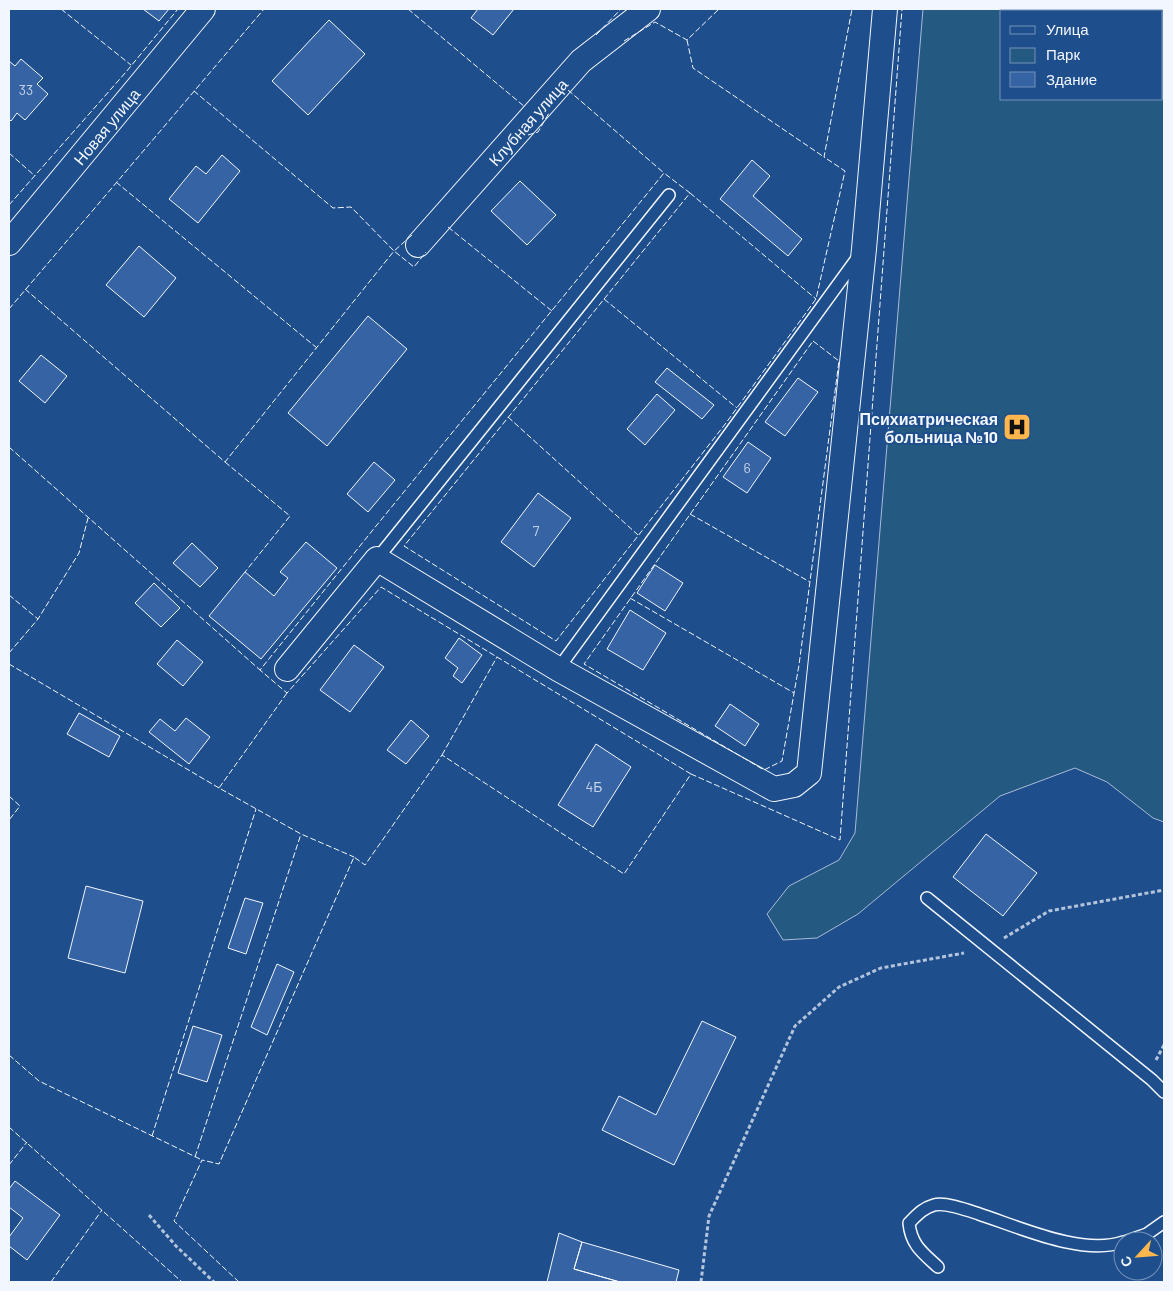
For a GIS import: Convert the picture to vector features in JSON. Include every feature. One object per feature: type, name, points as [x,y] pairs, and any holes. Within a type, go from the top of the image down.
[{"type":"street","name":"Новая улица","points":[[9,243],[204,9]]},
{"type":"street","name":"Клубная улица","points":[[418,245],[581,61],[648,9]]},
{"type":"street","points":[[286,669],[377,559],[558,669],[774,789],[794,786],[809,773],[864,249],[885,9]]},
{"type":"lane","points":[[377,559],[669,195]]},
{"type":"lane","points":[[558,669],[864,249]]},
{"type":"lane","points":[[927,898],[1152,1080],[1164,1092]]},
{"type":"lane","points":[[938,1267],[919,1250],[910,1232],[910,1223],[921,1211],[935,1204],[961,1208],[1070,1244],[1113,1245]]},
{"type":"lane","points":[[1151,1231],[1164,1222]]},
{"type":"path","points":[[702,1282],[709,1216],[795,1026],[839,987],[882,968],[989,948],[1049,911],[1164,890]]},
{"type":"path","points":[[149,1215],[176,1246],[214,1282]]},
{"type":"green space","points":[[923,9],[1164,9],[1164,822],[1153,818],[1107,782],[1075,768],[1000,796],[858,914],[817,938],[783,940],[767,914],[789,886],[839,860],[855,833]]},
{"type":"building","points":[[143,9],[169,9],[159,21]]},
{"type":"building","points":[[478,9],[514,9],[493,35],[471,18]]},
{"type":"building","points":[[329,20],[365,54],[308,115],[272,81]]},
{"type":"building","points":[[21,59],[43,78],[37,84],[48,94],[25,120],[17,113],[11,121],[9,119],[9,61],[15,66]]},
{"type":"building","points":[[222,155],[240,171],[198,223],[169,199],[196,166],[206,174]]},
{"type":"building","points":[[752,160],[770,176],[753,196],[802,239],[788,256],[720,199]]},
{"type":"building","points":[[520,181],[556,215],[527,245],[491,211]]},
{"type":"building","points":[[139,246],[176,278],[144,317],[106,285]]},
{"type":"building","points":[[368,316],[407,349],[327,446],[288,413]]},
{"type":"building","points":[[41,355],[67,376],[45,403],[19,381]]},
{"type":"building","points":[[667,368],[714,405],[702,419],[655,382]]},
{"type":"building","points":[[798,378],[818,392],[785,436],[765,422]]},
{"type":"building","points":[[657,394],[675,410],[645,445],[627,429]]},
{"type":"building","points":[[748,442],[771,458],[747,493],[723,477]]},
{"type":"building","points":[[374,462],[395,480],[368,512],[347,494]]},
{"type":"building","points":[[538,493],[571,518],[534,567],[501,542]]},
{"type":"building","points":[[306,542],[337,568],[261,659],[209,616],[245,572],[274,596],[288,578],[280,572]]},
{"type":"building","points":[[192,543],[218,568],[200,587],[173,563]]},
{"type":"building","points":[[655,565],[683,583],[665,611],[637,593]]},
{"type":"building","points":[[154,583],[180,608],[161,627],[135,603]]},
{"type":"building","points":[[630,610],[666,633],[643,670],[607,649]]},
{"type":"building","points":[[459,638],[482,655],[462,683],[453,676],[458,668],[445,658]]},
{"type":"building","points":[[177,640],[203,662],[183,686],[157,664]]},
{"type":"building","points":[[354,645],[384,667],[350,712],[320,690]]},
{"type":"building","points":[[730,704],[759,724],[745,746],[715,726]]},
{"type":"building","points":[[79,713],[120,736],[109,757],[67,734]]},
{"type":"building","points":[[186,718],[210,737],[189,764],[149,732],[160,719],[175,731]]},
{"type":"building","points":[[411,720],[429,736],[406,764],[387,750]]},
{"type":"building","points":[[596,744],[631,767],[593,827],[558,805]]},
{"type":"building","points":[[986,834],[1037,873],[1003,916],[953,877]]},
{"type":"building","points":[[86,886],[143,901],[125,973],[68,958]]},
{"type":"building","points":[[245,898],[263,903],[246,954],[228,948]]},
{"type":"building","points":[[277,964],[294,972],[267,1035],[251,1027]]},
{"type":"building","points":[[702,1021],[736,1037],[674,1165],[602,1130],[619,1096],[656,1115]]},
{"type":"building","points":[[193,1026],[222,1035],[207,1082],[178,1073]]},
{"type":"building","points":[[15,1181],[60,1215],[27,1260],[9,1246],[9,1237],[23,1218],[9,1207],[9,1189]]},
{"type":"building","points":[[559,1233],[582,1242],[574,1269],[620,1282],[547,1282]]},
{"type":"building","points":[[582,1242],[679,1270],[676,1282],[620,1282],[574,1269]]},
{"type":"fence","points":[[61,9],[131,65]]},
{"type":"fence","points":[[9,205],[126,72],[178,9]]},
{"type":"fence","points":[[9,309],[264,9]]},
{"type":"fence","points":[[408,9],[525,107]]},
{"type":"fence","points":[[596,35],[621,9]]},
{"type":"fence","points":[[624,41],[655,22],[687,40],[719,9]]},
{"type":"fence","points":[[691,774],[381,587],[287,693],[260,670],[664,173],[690,193],[404,546],[556,641],[726,423],[816,299],[845,171],[824,157],[852,9]]},
{"type":"fence","points":[[239,1282],[174,1221],[202,1160],[219,1164],[354,857],[365,865],[442,755],[624,874],[691,774],[840,840],[902,9]]},
{"type":"fence","points":[[687,40],[693,68],[824,157]]},
{"type":"fence","points":[[568,90],[664,173]]},
{"type":"fence","points":[[25,289],[225,462],[394,251],[351,207],[333,208],[194,91]]},
{"type":"fence","points":[[528,135],[538,132],[549,113]]},
{"type":"fence","points":[[9,153],[35,176]]},
{"type":"fence","points":[[116,182],[317,348]]},
{"type":"fence","points":[[690,193],[816,299]]},
{"type":"fence","points":[[448,227],[552,311]]},
{"type":"fence","points":[[412,235],[394,251],[414,267],[426,252]]},
{"type":"fence","points":[[604,299],[737,408]]},
{"type":"fence","points":[[813,341],[839,361],[799,665],[782,761],[764,770],[584,664],[813,341]]},
{"type":"fence","points":[[508,417],[638,535]]},
{"type":"fence","points":[[9,447],[260,670]]},
{"type":"fence","points":[[225,462],[290,516],[245,572]]},
{"type":"fence","points":[[690,514],[810,582]]},
{"type":"fence","points":[[9,653],[38,619],[79,553],[88,518]]},
{"type":"fence","points":[[9,595],[38,619]]},
{"type":"fence","points":[[630,598],[794,693]]},
{"type":"fence","points":[[442,755],[497,657]]},
{"type":"fence","points":[[9,664],[219,788]]},
{"type":"fence","points":[[287,693],[219,788],[301,834],[354,857]]},
{"type":"fence","points":[[9,796],[20,806],[9,820]]},
{"type":"fence","points":[[152,1136],[256,809]]},
{"type":"fence","points":[[195,1157],[301,834]]},
{"type":"fence","points":[[9,1055],[39,1081],[202,1160]]},
{"type":"fence","points":[[9,1127],[182,1282]]},
{"type":"fence","points":[[9,1165],[27,1142]]},
{"type":"fence","points":[[51,1282],[102,1210]]},
{"type":"place","name":"Психиатрическая больница №10","points":[[1017,427]]}]
